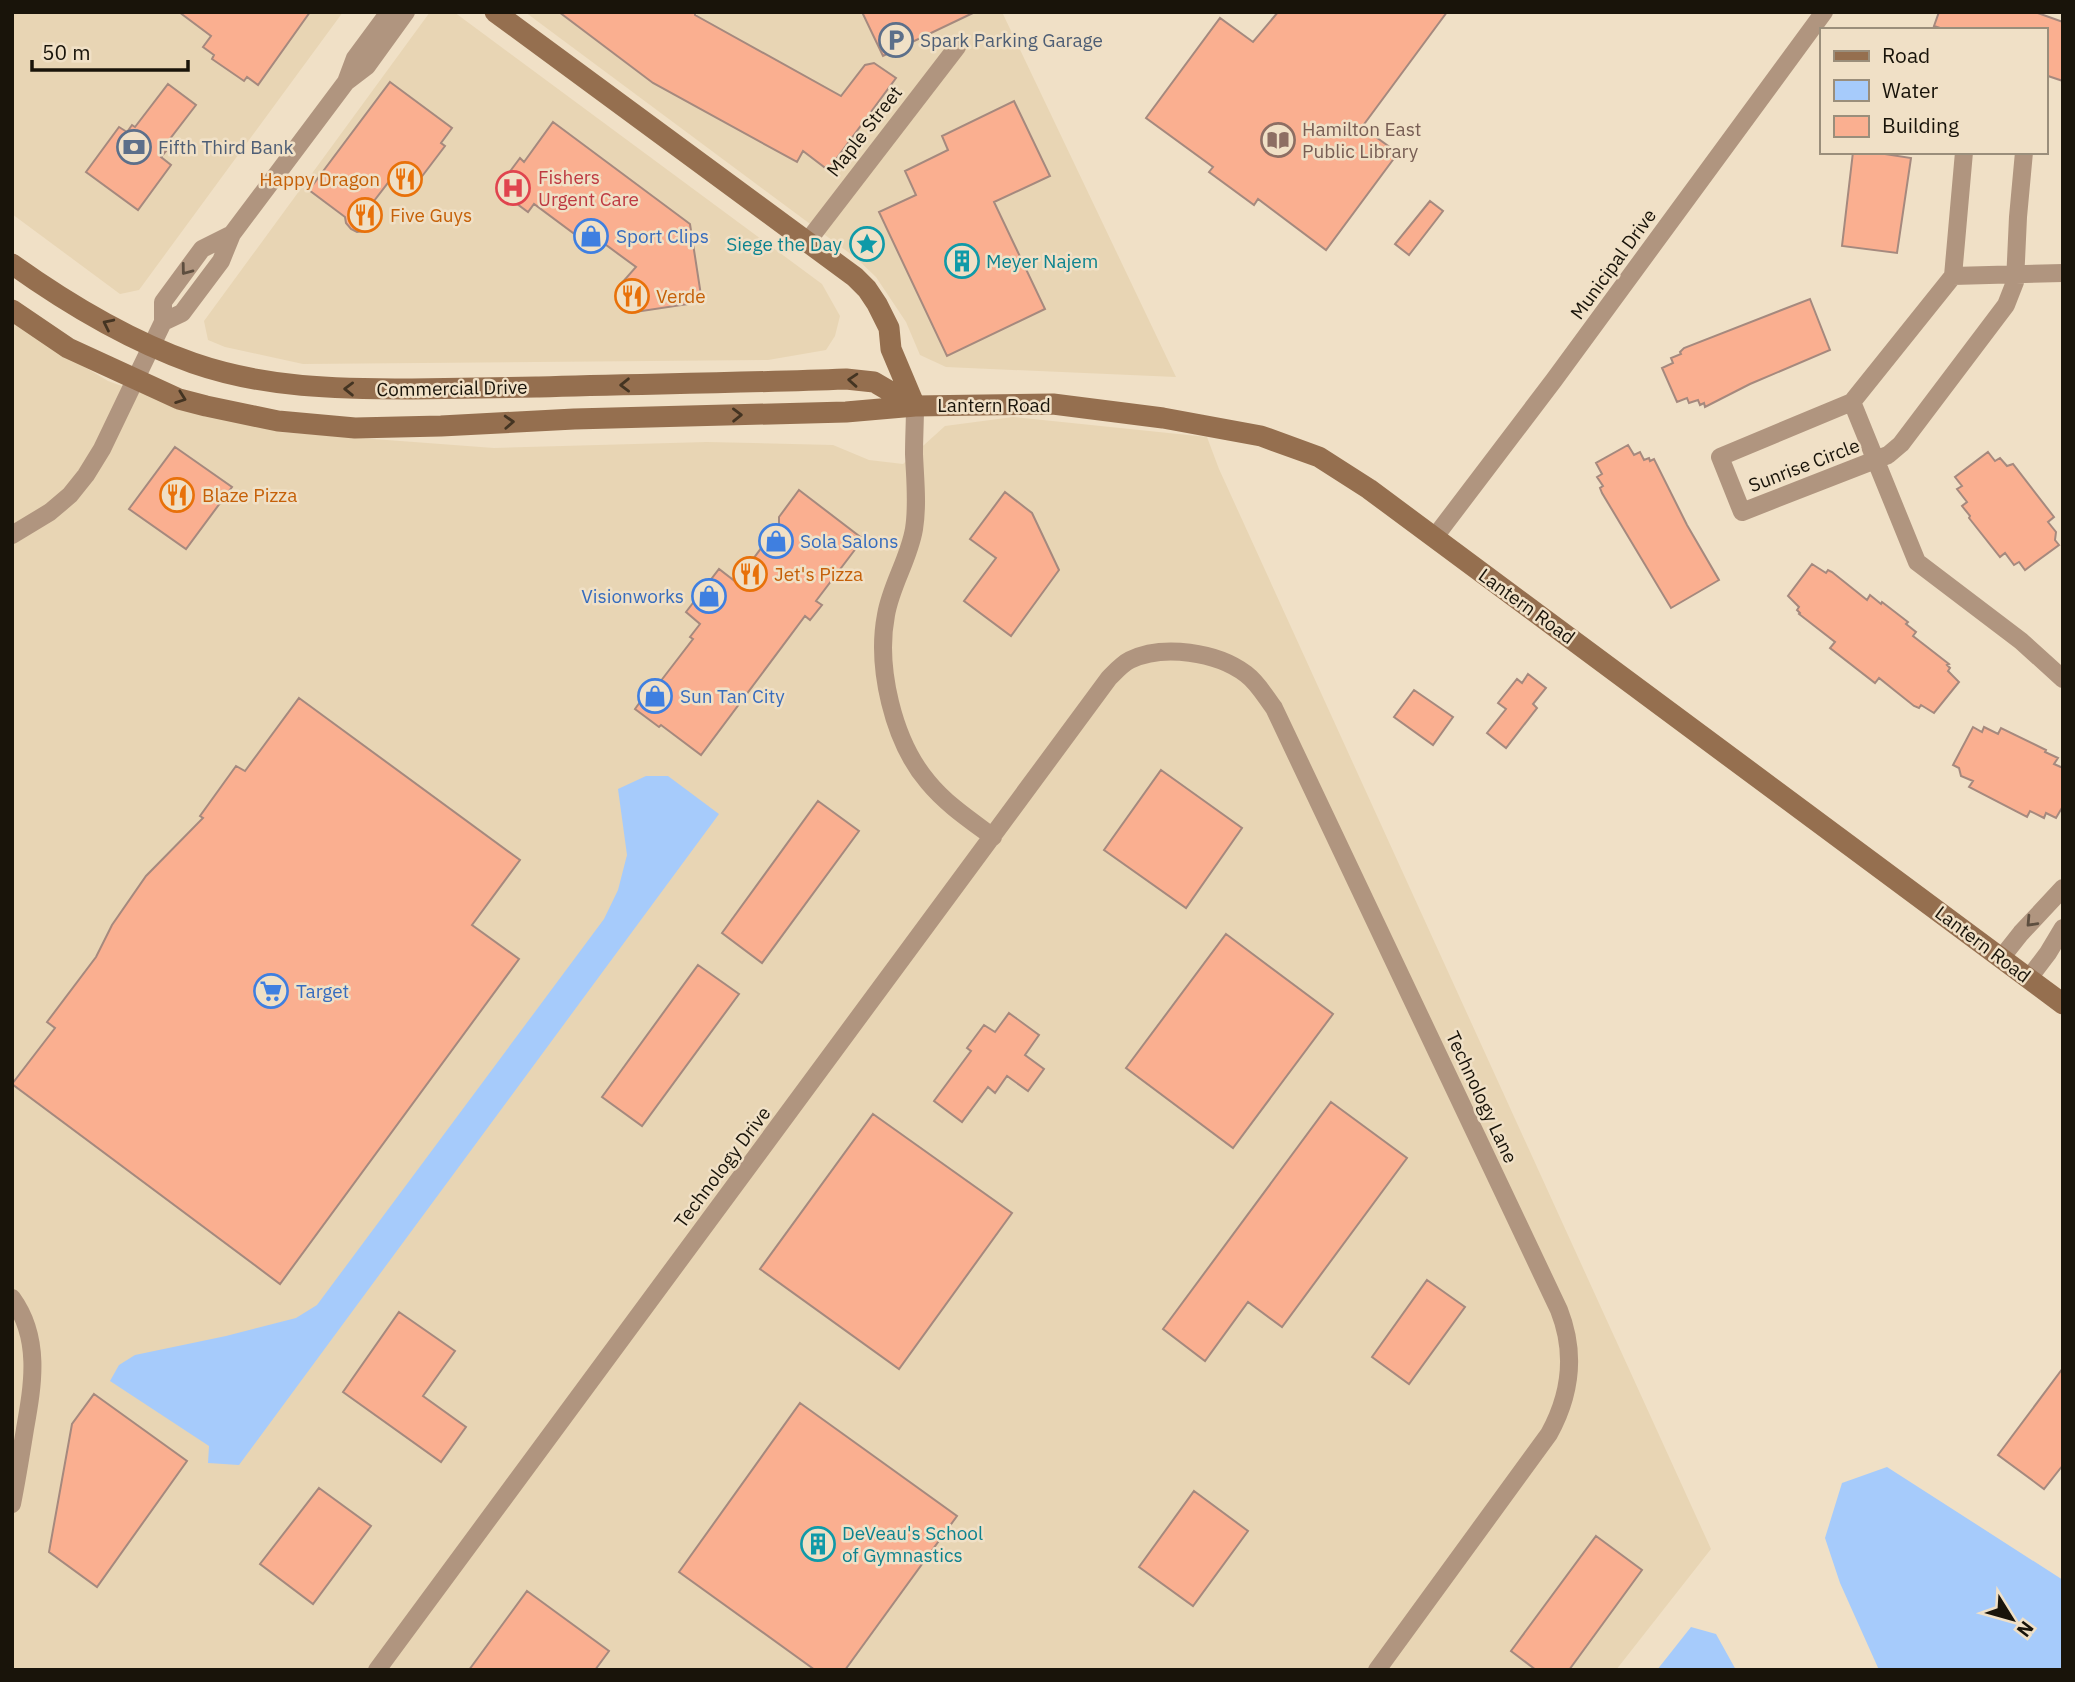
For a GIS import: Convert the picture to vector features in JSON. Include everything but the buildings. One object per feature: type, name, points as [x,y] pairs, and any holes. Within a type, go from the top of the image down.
[{"type":"street","points":[[346,82],[355,58],[389,12]]},
{"type":"street","points":[[12,535],[50,512],[79,484],[102,449],[163,322],[182,313],[221,261],[232,234],[346,82],[367,66],[406,12]]},
{"type":"street","name":"Lantern Road","points":[[495,12],[849,271],[877,304],[888,328],[891,349],[915,405]]},
{"type":"street","name":"Municipal Drive","points":[[1434,538],[1555,380],[1824,12]]},
{"type":"street","name":"Maple Street","points":[[807,242],[957,47]]},
{"type":"street","points":[[1964,154],[1953,276],[2063,273]]},
{"type":"street","name":"Sunrise Circle","points":[[1953,276],[1852,402],[1720,457],[1742,512],[1888,455],[1901,444],[2006,304],[2015,282],[2024,154]]},
{"type":"street","name":"Commercial Drive","points":[[12,264],[83,312],[144,362],[179,399],[278,421],[331,427],[441,426],[574,419],[846,412]]},
{"type":"street","name":"Commercial Drive","points":[[12,310],[68,348],[144,362],[193,363],[270,382],[327,389],[846,379],[874,382],[915,405]]},
{"type":"street","name":"Sunrise Circle","points":[[1852,402],[1917,562],[2021,641],[2063,680]]},
{"type":"street","name":"Lantern Road","points":[[846,412],[915,405],[1053,404],[1163,418],[1261,436],[1308,452],[1339,469],[1434,538],[2063,1004]]},
{"type":"street","points":[[915,405],[914,529],[885,617],[884,655],[888,687],[892,709],[906,747],[922,774],[947,802],[993,837]]},
{"type":"street","name":"Technology Lane","points":[[1102,689],[1129,660],[1178,652],[1203,655],[1226,663],[1245,673],[1261,689],[1274,708],[1363,893],[1563,1320],[1570,1352],[1569,1380],[1556,1422],[1541,1447],[1377,1670]]},
{"type":"street","name":"Technology Drive","points":[[377,1670],[1102,689]]},
{"type":"street","points":[[2002,957],[2063,888]]},
{"type":"street","points":[[2029,978],[2063,928]]},
{"type":"street","points":[[12,1298],[26,1324],[33,1361],[32,1387],[12,1504]]},
{"type":"shaded area","points":[[12,12],[343,12],[139,290],[120,294],[12,214]]},
{"type":"shaded area","points":[[430,12],[454,12],[822,284],[840,316],[835,336],[826,350],[768,360],[303,364],[225,347],[208,340],[204,321]]},
{"type":"shaded area","points":[[525,12],[1002,12],[1176,377],[946,367],[920,355],[906,322],[876,277],[856,258]]},
{"type":"shaded area","points":[[12,320],[108,381],[184,408],[280,432],[494,448],[707,442],[833,445],[869,460],[903,464],[945,426],[1013,417],[1207,437],[1219,469],[1711,1549],[1616,1670],[12,1670]]},
{"type":"water","points":[[646,776],[668,776],[719,814],[239,1465],[208,1463],[209,1446],[110,1381],[119,1365],[135,1355],[296,1318],[317,1305],[604,919],[618,890],[627,855],[618,789]]},
{"type":"water","points":[[1887,1467],[2063,1580],[2063,1670],[1879,1670],[1840,1583],[1825,1538],[1842,1483]]},
{"type":"water","points":[[1691,1627],[1716,1634],[1736,1670],[1657,1670]]},
{"type":"place","name":"Spark Parking Garage","points":[[896,40]]},
{"type":"place","name":"Hamilton East Public Library","points":[[1278,140]]},
{"type":"place","name":"Fifth Third Bank","points":[[134,147]]},
{"type":"place","name":"Happy Dragon","points":[[405,179]]},
{"type":"place","name":"Fishers Urgent Care","points":[[513,188]]},
{"type":"place","name":"Five Guys","points":[[365,215]]},
{"type":"place","name":"Sport Clips","points":[[591,236]]},
{"type":"place","name":"Siege the Day","points":[[867,244]]},
{"type":"place","name":"Meyer Najem","points":[[962,261]]},
{"type":"place","name":"Verde","points":[[632,296]]},
{"type":"place","name":"Blaze Pizza","points":[[177,495]]},
{"type":"place","name":"Sola Salons","points":[[776,541]]},
{"type":"place","name":"Jet's Pizza","points":[[750,574]]},
{"type":"place","name":"Visionworks","points":[[709,596]]},
{"type":"place","name":"Sun Tan City","points":[[655,696]]},
{"type":"place","name":"Target","points":[[271,991]]},
{"type":"place","name":"DeVeau's School of Gymnastics","points":[[818,1544]]}]
